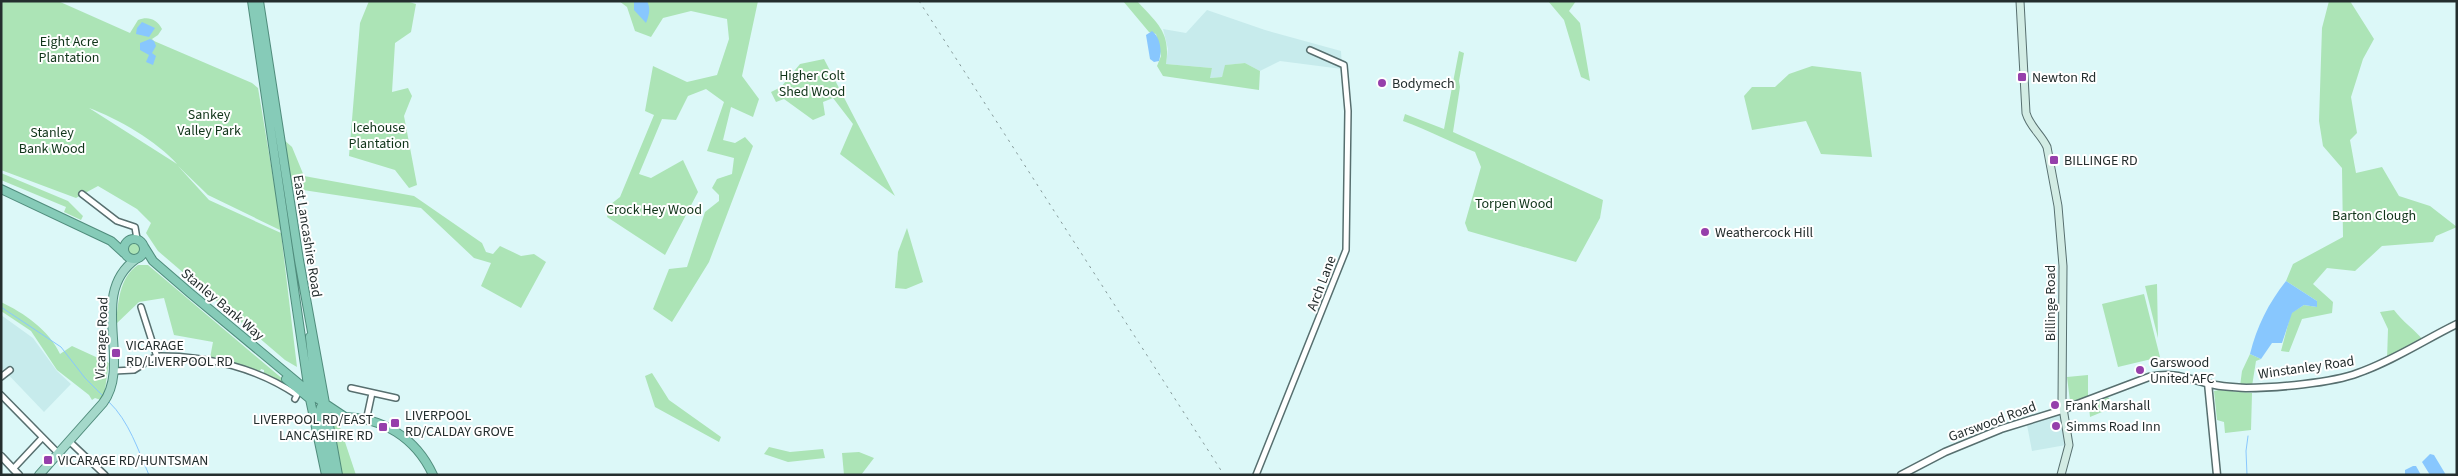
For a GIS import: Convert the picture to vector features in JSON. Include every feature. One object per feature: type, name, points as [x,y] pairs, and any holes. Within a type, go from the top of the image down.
[{"type":"highway","name":"East Lancashire Road","points":[[252,1],[306,368],[326,475]]},
{"type":"highway","name":"East Lancashire Road","points":[[259,1],[323,407],[338,475]]},
{"type":"highway","points":[[1,189],[110,241],[120,243],[133,240],[143,245],[143,254],[137,259],[125,254],[110,241]]},
{"type":"highway","points":[[125,254],[125,244],[133,240]]},
{"type":"highway","name":"Stanley Bank Way","points":[[143,245],[153,261],[277,367],[289,375],[312,397]]},
{"type":"highway","name":"Stanley Bank Way","points":[[137,259],[153,261]]},
{"type":"highway","points":[[311,328],[312,397],[323,407],[342,417],[381,424],[402,435],[420,452],[433,475]]},
{"type":"highway","name":"Stanley Bank Way","points":[[277,367],[288,380],[312,397]]},
{"type":"highway","points":[[289,375],[299,375],[306,368]]},
{"type":"highway","points":[[323,407],[319,413],[331,475]]},
{"type":"highway","points":[[328,427],[342,417]]},
{"type":"main road","name":"Billinge Road","points":[[2020,1],[2026,113],[2032,128],[2038,133],[2047,147],[2061,232],[2063,410],[2068,445],[2061,475]]},
{"type":"main road","points":[[125,254],[126,268]]},
{"type":"main road","name":"Vicarage Road","points":[[38,475],[108,397],[114,371],[112,303],[115,289],[126,268],[137,259]]},
{"type":"street","name":"Arch Lane","points":[[1256,475],[1346,250],[1348,111],[1344,65],[1310,50]]},
{"type":"street","points":[[82,194],[117,221],[135,227],[133,240]]},
{"type":"street","points":[[141,307],[157,357]]},
{"type":"street","name":"Winstanley Road","points":[[2208,383],[2232,387],[2270,387],[2352,375],[2457,324]]},
{"type":"street","points":[[114,371],[134,370],[157,357],[173,356],[227,364],[261,372],[296,395],[295,399]]},
{"type":"street","points":[[1,376],[10,370]]},
{"type":"street","name":"Garswood Road","points":[[1901,475],[1963,444],[2001,429],[2063,410],[2129,383],[2159,375],[2181,375],[2208,383]]},
{"type":"street","points":[[2208,383],[2217,475]]},
{"type":"street","points":[[351,388],[396,398]]},
{"type":"street","points":[[366,421],[372,393]]},
{"type":"street","points":[[1,395],[58,454]]},
{"type":"street","points":[[13,468],[42,438]]},
{"type":"street","points":[[69,441],[103,474]]},
{"type":"street","points":[[1,456],[19,475]]},
{"type":"shaded area","points":[[1207,10],[1265,30],[1341,51],[1342,69],[1280,61],[1260,71],[1245,63],[1226,65],[1222,77],[1209,78],[1212,68],[1166,64],[1168,49],[1163,29],[1186,33]]},
{"type":"shaded area","points":[[1,315],[33,338],[57,371],[71,384],[44,412],[1,367]]},
{"type":"shaded area","points":[[2061,415],[2066,445],[2032,451],[2027,425]]},
{"type":"green space","points":[[1,1],[58,1],[130,33],[138,20],[152,19],[162,29],[152,39],[154,41],[252,83],[258,88],[282,231],[208,195],[178,166],[209,200],[281,233],[297,367],[285,360],[158,251],[146,233],[151,223],[137,209],[98,186],[76,198],[1,170]],"holes":[[[89,108],[100,112],[148,139],[177,164]]]},
{"type":"green space","name":"Icehouse Plantation","points":[[369,1],[406,1],[416,4],[411,32],[395,43],[392,92],[408,88],[412,96],[404,116],[417,185],[409,188],[395,170],[349,156],[360,23]]},
{"type":"green space","name":"Crock Hey Wood","points":[[619,1],[758,1],[742,76],[759,99],[753,117],[731,107],[723,140],[735,143],[745,137],[753,146],[709,262],[672,322],[653,309],[669,269],[687,267],[705,212],[719,201],[719,195],[712,188],[717,179],[732,174],[734,158],[707,151],[724,102],[706,89],[688,96],[676,120],[662,119],[639,174],[651,178],[683,160],[698,192],[665,255],[607,217],[611,204],[620,197],[654,115],[645,111],[653,66],[687,82],[717,75],[729,39],[727,19],[691,11],[663,18],[651,37],[635,31],[627,7]]},
{"type":"green space","points":[[1123,1],[1137,1],[1161,29],[1166,44],[1166,64],[1212,68],[1210,78],[1222,77],[1225,65],[1245,63],[1260,71],[1259,90],[1163,76],[1157,66],[1161,56],[1156,34],[1149,32]]},
{"type":"green space","points":[[1548,1],[1576,1],[1569,11],[1580,23],[1590,81],[1581,77],[1564,20]]},
{"type":"green space","name":"Barton Clough","points":[[2329,1],[2350,1],[2374,39],[2363,59],[2351,97],[2357,133],[2350,140],[2356,173],[2382,167],[2399,196],[2430,206],[2457,227],[2436,236],[2433,242],[2382,246],[2355,271],[2327,268],[2313,284],[2333,302],[2332,313],[2302,319],[2289,352],[2281,351],[2291,313],[2304,305],[2317,307],[2317,301],[2286,281],[2293,264],[2343,237],[2342,168],[2323,146],[2319,121],[2322,28]]},
{"type":"green space","name":"Torpen Wood","points":[[1459,51],[1464,53],[1453,132],[1603,200],[1600,218],[1576,262],[1468,231],[1465,223],[1481,167],[1475,152],[1403,121],[1405,114],[1444,129]]},
{"type":"green space","name":"Higher Colt Shed Wood","points":[[824,59],[895,196],[840,154],[853,124],[833,98],[823,102],[825,115],[813,120],[784,99],[776,102],[771,92],[781,87],[800,64]]},
{"type":"green space","points":[[1812,66],[1861,72],[1872,157],[1821,154],[1806,121],[1752,130],[1744,96],[1752,87],[1775,87],[1789,74]]},
{"type":"green space","points":[[283,139],[292,147],[304,176],[414,196],[482,243],[486,252],[493,254],[500,246],[521,256],[534,254],[546,262],[521,308],[481,286],[491,263],[474,258],[421,208],[290,188]]},
{"type":"green space","points":[[1,173],[68,201],[83,216],[81,220],[64,212],[66,207],[1,180]]},
{"type":"green space","points":[[907,228],[923,282],[906,289],[895,288],[898,252]]},
{"type":"green space","points":[[131,242],[137,242],[141,249],[137,256],[131,256],[127,252],[127,246]]},
{"type":"green space","points":[[138,265],[148,265],[291,386],[289,388],[264,374],[264,370],[261,369],[260,371],[210,358],[213,342],[174,335],[164,298],[139,302],[116,324],[123,284],[127,276]]},
{"type":"green space","points":[[2157,284],[2158,338],[2145,286]]},
{"type":"green space","points":[[2144,294],[2160,357],[2118,367],[2102,304]]},
{"type":"green space","points":[[1,302],[18,311],[43,330],[60,354],[72,346],[109,363],[104,396],[101,400],[95,398],[92,400],[89,395],[57,370],[31,331],[1,311]]},
{"type":"green space","points":[[2394,310],[2424,341],[2387,360],[2388,329],[2380,312]]},
{"type":"green space","points":[[2250,354],[2261,359],[2256,361],[2252,386],[2240,386],[2242,371]]},
{"type":"green space","points":[[652,373],[669,400],[721,437],[719,442],[655,407],[645,376]]},
{"type":"green space","points":[[2088,375],[2088,398],[2070,401],[2067,377]]},
{"type":"green space","points":[[2214,391],[2252,393],[2251,430],[2225,433],[2224,422],[2217,420]]},
{"type":"green space","points":[[2108,397],[2114,407],[2090,417],[2089,407]]},
{"type":"green space","points":[[338,421],[356,475],[341,475],[333,428],[335,422]]},
{"type":"green space","points":[[769,447],[790,452],[823,449],[825,458],[788,462],[764,454]]},
{"type":"green space","points":[[859,452],[874,458],[861,475],[844,475],[842,453]]},
{"type":"water","points":[[647,1],[649,12],[646,23],[634,10],[634,2]]},
{"type":"water","points":[[142,22],[155,28],[149,37],[136,34],[137,28]]},
{"type":"water","points":[[1152,31],[1159,41],[1160,49],[1159,61],[1154,62],[1150,59],[1146,35]]},
{"type":"water","points":[[150,39],[154,41],[156,46],[152,53],[156,56],[153,65],[146,62],[149,55],[140,50],[140,43]]},
{"type":"water","points":[[2286,281],[2317,301],[2317,307],[2304,305],[2292,313],[2282,343],[2272,343],[2261,359],[2250,354],[2253,344],[2264,316]]},
{"type":"water","points":[[2430,454],[2434,455],[2446,475],[2430,475],[2422,462]]},
{"type":"water","points":[[2416,466],[2421,475],[2405,475],[2405,470]]},
{"type":"waterway","points":[[1,307],[61,347],[85,378],[103,396]]},
{"type":"waterway","points":[[109,402],[128,427],[149,475]]},
{"type":"waterway","points":[[2247,475],[2246,451],[2248,436]]},
{"type":"railway","points":[[919,1],[1224,475]]},
{"type":"place","name":"Newton Rd","points":[[2022,77]]},
{"type":"place","name":"Bodymech","points":[[1382,83]]},
{"type":"place","name":"BILLINGE RD","points":[[2054,160]]},
{"type":"place","name":"Weathercock Hill","points":[[1705,232]]},
{"type":"place","name":"VICARAGE RD/LIVERPOOL RD","points":[[116,353]]},
{"type":"place","name":"Garswood United AFC","points":[[2140,370]]},
{"type":"place","name":"Frank Marshall","points":[[2055,405]]},
{"type":"place","name":"LIVERPOOL RD/CALDAY GROVE","points":[[395,423]]},
{"type":"place","name":"Simms Road Inn","points":[[2056,426]]},
{"type":"place","name":"LIVERPOOL RD/EAST LANCASHIRE RD","points":[[383,427]]},
{"type":"place","name":"VICARAGE RD/HUNTSMAN","points":[[48,460]]},
{"type":"park label","name":"Eight Acre Plantation","points":[[69,49]]},
{"type":"park label","name":"Sankey Valley Park","points":[[209,122]]},
{"type":"park label","name":"Stanley Bank Wood","points":[[52,140]]}]
